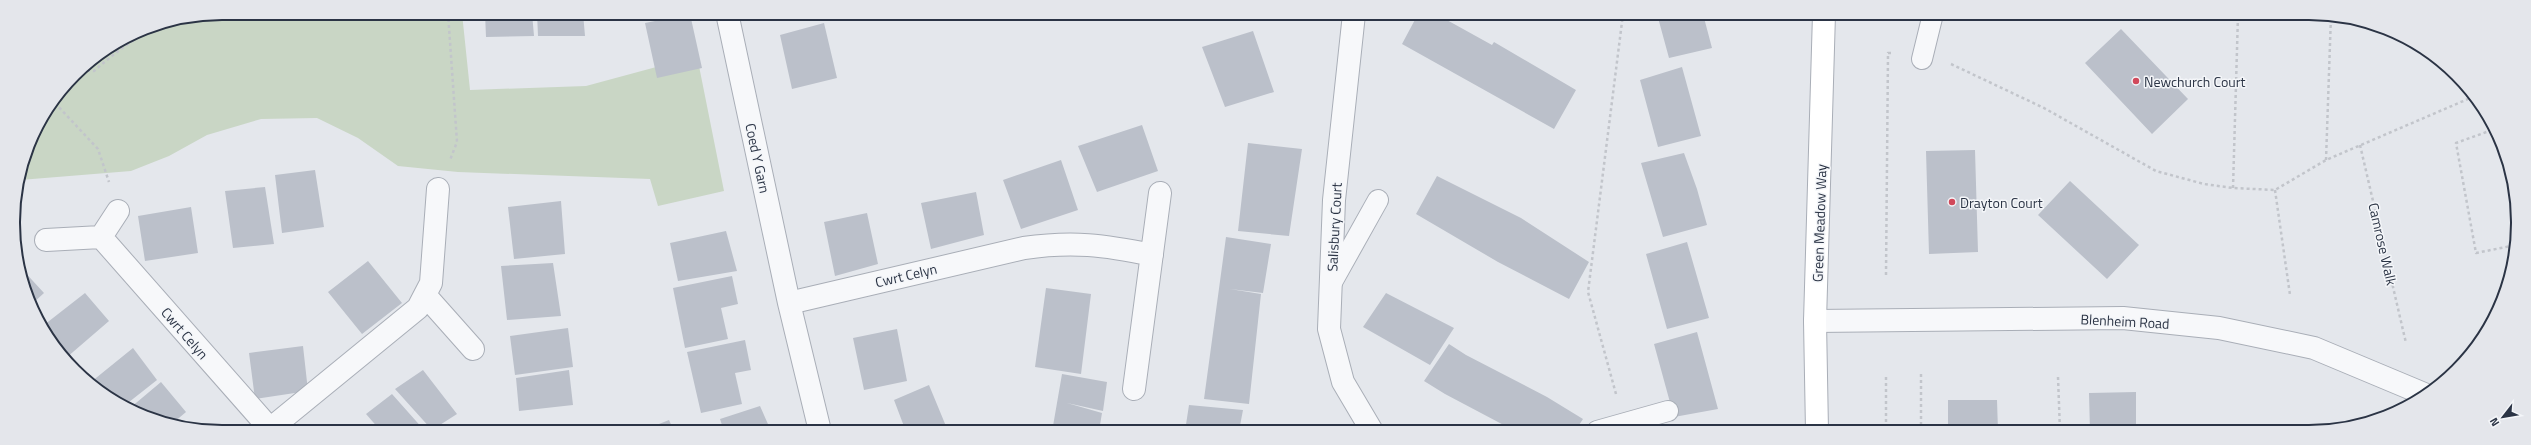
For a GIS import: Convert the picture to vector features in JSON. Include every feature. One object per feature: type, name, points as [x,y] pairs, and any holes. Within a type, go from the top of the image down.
[{"type":"street","name":"Coed Y Garn","points":[[728,20],[789,303]]},
{"type":"street","name":"Salisbury Court","points":[[1353,20],[1334,200],[1329,329],[1343,382],[1368,425]]},
{"type":"street","name":"Green Meadow Way","points":[[1817,425],[1815,320],[1824,20]]},
{"type":"street","name":"Cwrt Celyn","points":[[276,425],[418,308],[431,282],[438,189]]},
{"type":"street","points":[[1134,389],[1160,193]]},
{"type":"street","points":[[46,240],[101,237],[118,211]]},
{"type":"street","name":"Cwrt Celyn","points":[[101,237],[266,425]]},
{"type":"street","name":"Cwrt Celyn","points":[[789,303],[1024,248],[1044,245],[1103,245],[1152,255]]},
{"type":"street","points":[[425,295],[473,349]]},
{"type":"street","points":[[789,303],[819,425]]},
{"type":"street","name":"Blenheim Road","points":[[1815,320],[2124,318],[2219,328],[2314,348],[2419,392]]},
{"type":"lane","points":[[1922,59],[1931,20]]},
{"type":"lane","points":[[1331,284],[1378,200]]},
{"type":"lane","points":[[1617,425],[1668,412]]},
{"type":"path","points":[[438,189],[457,142],[448,20]]},
{"type":"path","points":[[1622,20],[1588,292],[1624,423]]},
{"type":"path","points":[[2233,188],[2238,20]]},
{"type":"path","points":[[2326,160],[2331,21]]},
{"type":"path","points":[[88,71],[94,71],[118,50],[131,42]]},
{"type":"path","points":[[1886,275],[1888,53],[1954,65],[2044,108],[2156,171],[2204,184],[2233,188],[2275,190],[2326,160],[2468,98]]},
{"type":"path","points":[[57,105],[98,149],[118,211]]},
{"type":"path","points":[[2489,131],[2456,143],[2476,253],[2509,246]]},
{"type":"path","name":"Camrose Walk","points":[[2360,145],[2406,342]]},
{"type":"path","points":[[2275,190],[2290,295]]},
{"type":"path","points":[[1921,374],[1921,425]]},
{"type":"path","points":[[1886,377],[1886,425]]},
{"type":"path","points":[[2058,377],[2060,425]]},
{"type":"green space","points":[[209,20],[463,20],[470,90],[586,86],[697,56],[724,191],[658,206],[650,179],[458,172],[398,166],[358,138],[317,118],[261,119],[207,135],[169,156],[131,171],[25,180],[35,145],[47,121],[70,89],[89,70],[110,54],[145,35],[170,27]]},
{"type":"building","points":[[485,20],[533,20],[534,36],[486,37]]},
{"type":"building","points":[[537,20],[584,20],[585,36],[538,36]]},
{"type":"building","points":[[660,20],[691,20],[702,68],[657,78],[645,23]]},
{"type":"building","points":[[1415,20],[1447,20],[1492,45],[1494,42],[1576,90],[1554,129],[1402,44]]},
{"type":"building","points":[[1659,20],[1705,20],[1712,48],[1669,58]]},
{"type":"building","points":[[824,23],[837,78],[792,89],[780,35]]},
{"type":"building","name":"Newchurch Court","points":[[2121,29],[2188,99],[2152,134],[2085,63]]},
{"type":"building","points":[[1253,31],[1274,92],[1225,107],[1202,47]]},
{"type":"building","points":[[1682,67],[1701,136],[1658,147],[1640,80]]},
{"type":"building","points":[[1142,125],[1158,171],[1097,192],[1078,146]]},
{"type":"building","points":[[1248,143],[1302,149],[1289,236],[1238,231]]},
{"type":"building","name":"Drayton Court","points":[[1975,150],[1978,252],[1929,254],[1926,151]]},
{"type":"building","points":[[1684,153],[1697,189],[1707,225],[1663,237],[1641,163]]},
{"type":"building","points":[[1061,160],[1078,210],[1021,229],[1003,180]]},
{"type":"building","points":[[315,170],[324,227],[282,233],[275,175]]},
{"type":"building","points":[[1437,176],[1521,218],[1589,262],[1569,299],[1498,262],[1416,214]]},
{"type":"building","name":"Drayton Court","points":[[2070,181],[2139,245],[2107,279],[2038,215]]},
{"type":"building","points":[[265,187],[274,244],[233,248],[225,191]]},
{"type":"building","points":[[976,192],[984,235],[931,249],[921,203]]},
{"type":"building","points":[[561,201],[565,254],[514,259],[508,207]]},
{"type":"building","points":[[191,207],[198,253],[145,261],[138,216]]},
{"type":"building","points":[[867,213],[878,264],[835,276],[824,222]]},
{"type":"building","points":[[726,231],[737,271],[678,281],[670,243]]},
{"type":"building","points":[[1226,237],[1271,244],[1263,293],[1230,289],[1261,294],[1249,404],[1204,399]]},
{"type":"building","points":[[1687,242],[1709,318],[1667,329],[1646,254]]},
{"type":"building","points":[[368,261],[402,303],[362,334],[328,292]]},
{"type":"building","points":[[553,263],[561,316],[507,320],[501,266]]},
{"type":"building","points":[[27,274],[44,293],[35,301]]},
{"type":"building","points":[[732,276],[738,304],[721,308],[728,339],[685,348],[673,288]]},
{"type":"building","points":[[1046,288],[1091,294],[1081,374],[1035,367]]},
{"type":"building","points":[[85,293],[109,321],[69,355],[47,323]]},
{"type":"building","points":[[1386,293],[1454,328],[1430,365],[1363,327]]},
{"type":"building","points":[[568,328],[573,367],[515,375],[510,336]]},
{"type":"building","points":[[897,329],[907,381],[864,390],[853,338]]},
{"type":"building","points":[[1697,332],[1718,409],[1674,417],[1654,344]]},
{"type":"building","points":[[745,340],[751,370],[735,373],[742,404],[701,413],[687,352]]},
{"type":"building","points":[[1449,344],[1466,355],[1547,397],[1583,419],[1579,425],[1504,425],[1445,394],[1424,381]]},
{"type":"building","points":[[303,346],[308,391],[255,399],[249,353]]},
{"type":"building","points":[[133,348],[157,380],[129,402],[110,391],[94,379]]},
{"type":"building","points":[[423,370],[457,414],[440,425],[427,425],[395,389]]},
{"type":"building","points":[[569,370],[573,405],[519,411],[516,378]]},
{"type":"building","points":[[1062,374],[1107,382],[1103,411],[1067,403],[1102,413],[1100,425],[1053,425]]},
{"type":"building","points":[[161,382],[186,412],[177,420],[145,410],[134,405]]},
{"type":"building","points":[[929,385],[946,425],[903,425],[894,400]]},
{"type":"building","points":[[2136,392],[2136,425],[2090,425],[2089,393]]},
{"type":"building","points":[[392,394],[420,425],[376,425],[366,414]]},
{"type":"building","points":[[1948,400],[1997,400],[1998,425],[1948,425]]},
{"type":"building","points":[[1189,405],[1243,410],[1240,425],[1186,425]]},
{"type":"building","points":[[760,406],[768,425],[722,425],[720,419]]},
{"type":"building","points":[[669,420],[671,425],[656,425]]},
{"type":"place","name":"Newchurch Court","points":[[2136,81]]},
{"type":"place","name":"Drayton Court","points":[[1952,202]]}]
